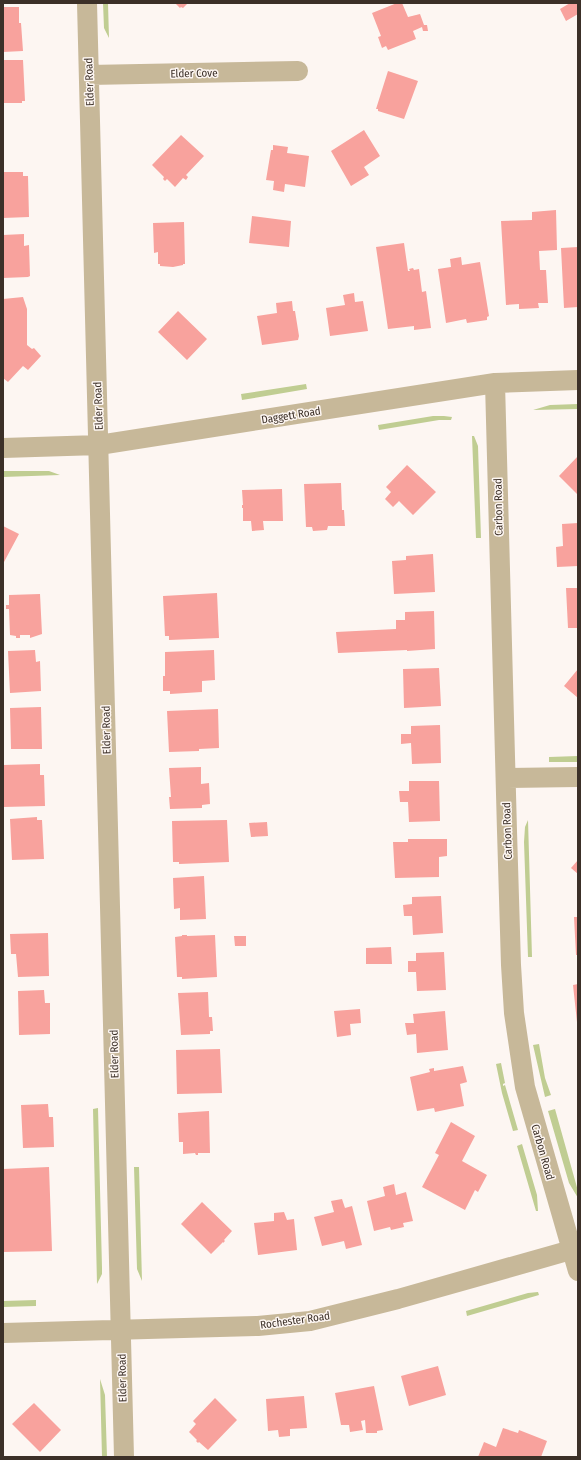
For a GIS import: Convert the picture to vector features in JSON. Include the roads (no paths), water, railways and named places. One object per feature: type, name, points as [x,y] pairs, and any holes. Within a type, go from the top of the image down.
[{"type":"street","name":"Elder Road","points":[[87,3],[124,1457]]},
{"type":"street","name":"Elder Cove","points":[[89,75],[298,71]]},
{"type":"street","name":"Daggett Road","points":[[3,448],[99,445],[495,383],[578,380]]},
{"type":"street","name":"Carbon Road","points":[[495,383],[511,965],[517,1038],[525,1087],[575,1249],[578,1271]]},
{"type":"street","points":[[506,778],[578,777]]},
{"type":"street","name":"Rochester Road","points":[[3,1333],[258,1326],[310,1321],[398,1299],[575,1249]]}]
